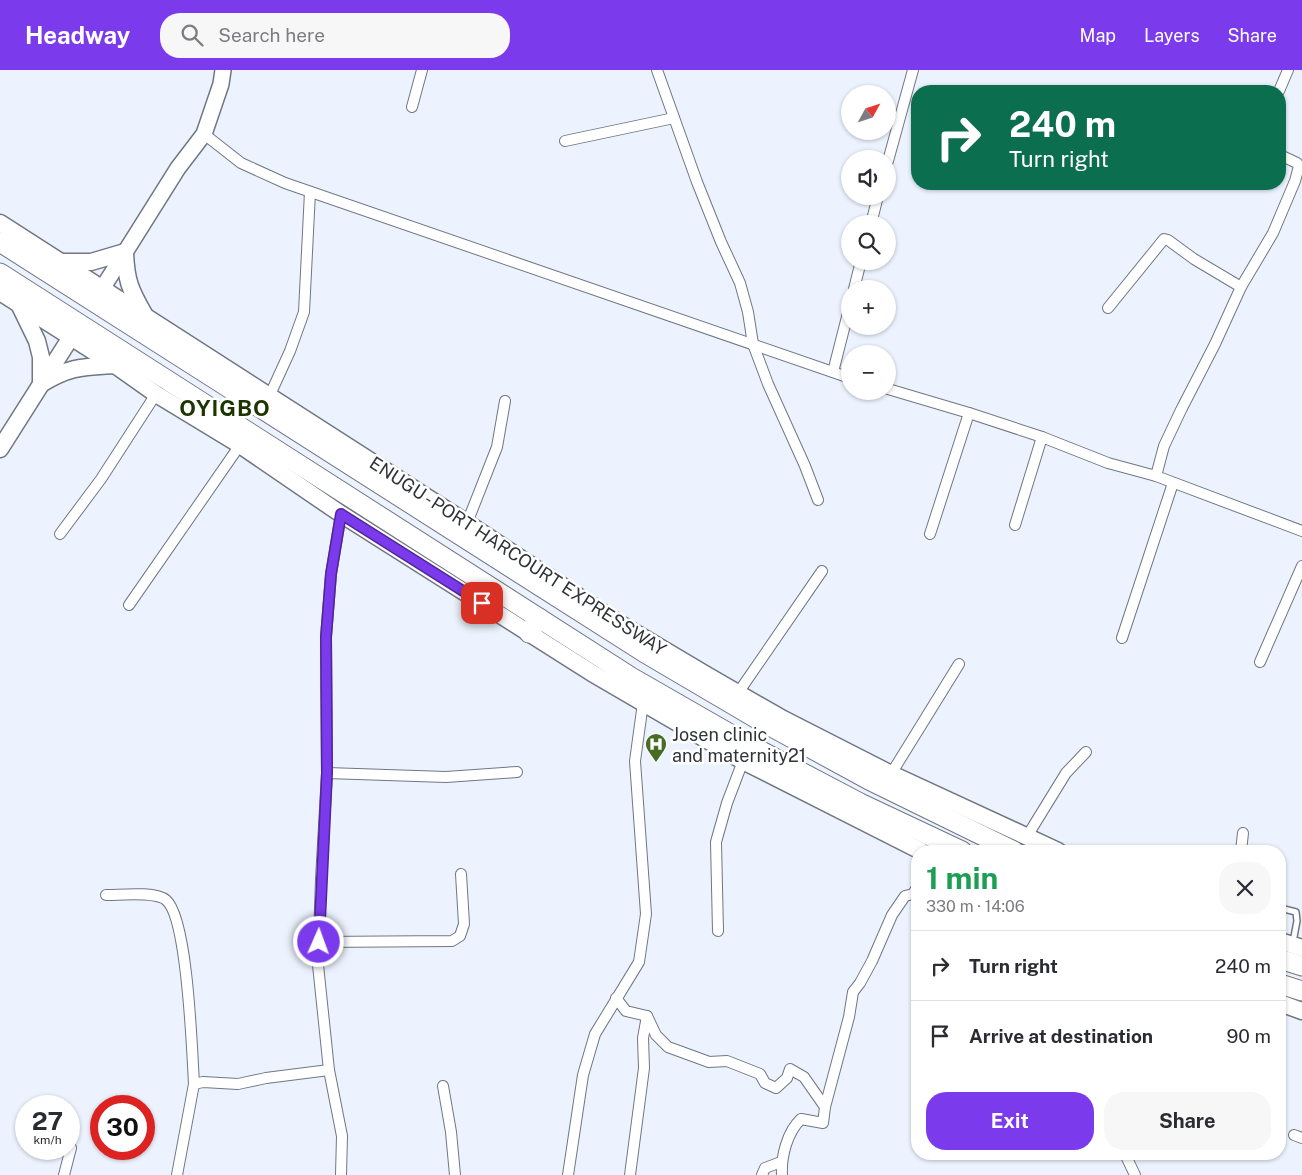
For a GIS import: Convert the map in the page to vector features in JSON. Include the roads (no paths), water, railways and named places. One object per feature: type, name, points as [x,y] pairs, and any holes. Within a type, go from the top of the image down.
[{"type":"highway","name":"ENUGU - PORT HARCOURT EXPRESSWAY","points":[[0,242],[645,653],[784,734],[870,780],[1010,845]]},
{"type":"highway","points":[[0,273],[534,626],[631,677],[746,743],[860,803],[949,845]]},
{"type":"highway","points":[[1289,948],[1302,966]]},
{"type":"highway","points":[[1286,986],[1302,992]]},
{"type":"main road","name":"ENUGU - PORT HARCOURT EXPRESSWAY","points":[[0,223],[617,622],[783,719],[891,774],[1011,845]]},
{"type":"main road","points":[[60,262],[91,262],[125,252],[128,282],[146,317]]},
{"type":"main road","points":[[0,292],[156,394],[240,445],[341,514],[534,626],[643,703],[743,761],[911,846]]},
{"type":"main road","points":[[20,304],[37,341],[41,357],[41,384]]},
{"type":"main road","points":[[0,449],[71,337]]},
{"type":"main road","points":[[41,384],[58,373],[73,368],[115,366]]},
{"type":"main road","points":[[1286,1005],[1302,1011]]},
{"type":"street","points":[[102,289],[178,168],[204,134],[221,84],[223,70]]},
{"type":"street","points":[[412,107],[422,70]]},
{"type":"street","points":[[657,70],[697,182],[740,283],[748,312],[753,344],[768,384],[805,466],[818,500]]},
{"type":"street","points":[[891,150],[913,70]]},
{"type":"street","points":[[1282,85],[1288,70]]},
{"type":"street","points":[[565,140],[674,118]]},
{"type":"street","points":[[204,134],[241,163],[285,184],[841,375]]},
{"type":"street","points":[[1156,476],[1164,446],[1241,287],[1274,233],[1299,166],[1286,158]]},
{"type":"street","points":[[269,397],[290,351],[304,312],[310,192]]},
{"type":"street","points":[[1108,308],[1164,239],[1194,260],[1241,287]]},
{"type":"street","points":[[833,372],[842,335]]},
{"type":"street","points":[[896,391],[1042,437],[1108,463],[1156,476],[1302,530]]},
{"type":"street","points":[[60,534],[101,479],[156,394]]},
{"type":"street","points":[[468,524],[497,447],[505,401]]},
{"type":"street","points":[[930,534],[970,413]]},
{"type":"street","points":[[1015,525],[1042,437]]},
{"type":"street","points":[[129,605],[240,445]]},
{"type":"street","points":[[1122,638],[1173,483]]},
{"type":"street","points":[[341,514],[331,574],[326,637],[327,773],[318,965],[329,1070],[342,1136],[341,1175]]},
{"type":"street","points":[[1260,662],[1302,566]]},
{"type":"street","points":[[738,693],[822,571]]},
{"type":"street","points":[[891,774],[959,664]]},
{"type":"street","points":[[568,1175],[583,1075],[595,1034],[639,962],[646,914],[636,761],[643,703]]},
{"type":"street","points":[[1015,845],[1066,773],[1086,752]]},
{"type":"street","points":[[718,931],[716,842],[727,803],[743,761]]},
{"type":"street","points":[[327,773],[446,777],[517,772]]},
{"type":"street","points":[[1242,845],[1243,833]]},
{"type":"street","points":[[319,942],[452,941],[460,936],[464,924],[460,874]]},
{"type":"street","points":[[782,1175],[782,1162],[794,1126],[801,1119],[823,1123],[849,1017],[852,992],[860,983],[872,961],[892,915],[905,896],[911,894]]},
{"type":"street","points":[[106,895],[160,897],[167,901],[177,920],[188,989],[194,1084],[177,1175]]},
{"type":"street","points":[[616,998],[626,1012],[647,1016]]},
{"type":"street","points":[[647,1016],[656,1035],[668,1047],[709,1062],[727,1061],[760,1074],[764,1083],[776,1088],[787,1078],[790,1069],[804,1077],[826,1107]]},
{"type":"street","points":[[630,1175],[644,1068],[644,1038],[647,1016]]},
{"type":"street","points":[[194,1084],[203,1082],[238,1084],[266,1078],[329,1070]]},
{"type":"street","points":[[443,1086],[455,1175]]},
{"type":"street","points":[[64,1175],[68,1160]]},
{"type":"street","points":[[1128,1160],[1135,1175]]},
{"type":"street","points":[[762,1175],[765,1168],[782,1162]]},
{"type":"lane","points":[[1286,910],[1296,912],[1296,921],[1289,948]]},
{"type":"place","name":"Josen clinic and maternity21","points":[[656,763]]},
{"type":"district","name":"OYIGBO","points":[[225,408]]}]
